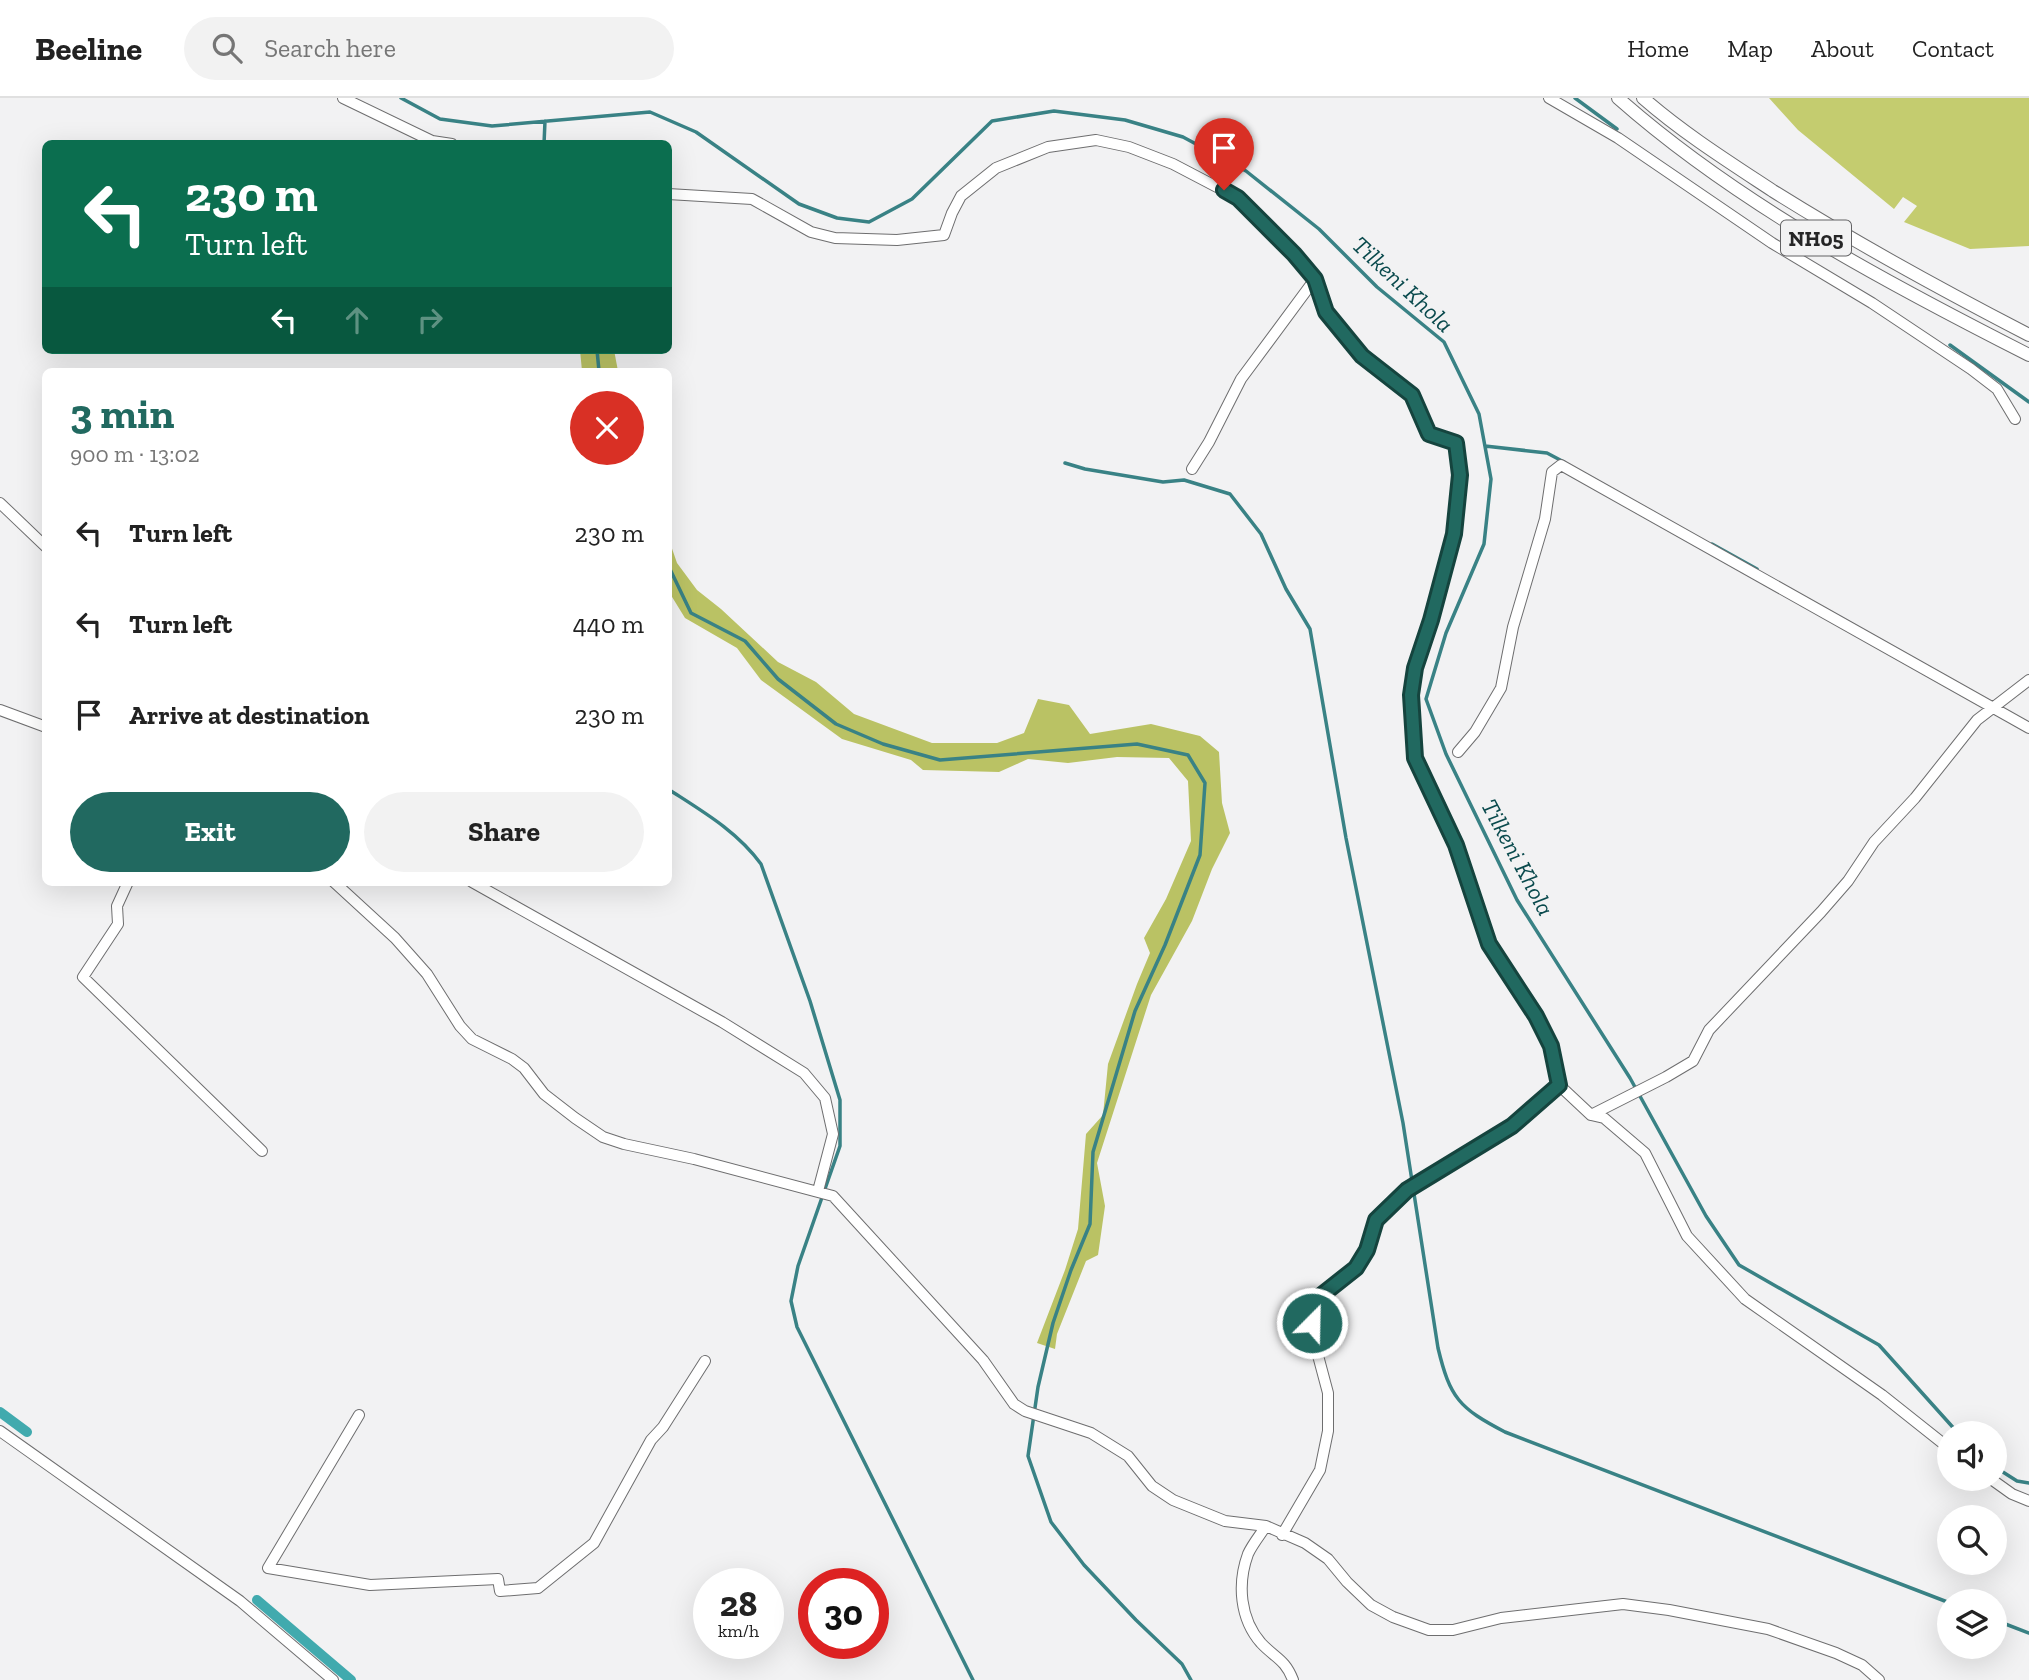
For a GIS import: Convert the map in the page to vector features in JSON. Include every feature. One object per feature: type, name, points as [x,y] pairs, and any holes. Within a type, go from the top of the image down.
[{"type":"main road","name":"NH05","points":[[1618,98],[1665,138],[1809,234],[1930,305],[2029,355]]},
{"type":"main road","name":"NH05","points":[[1643,98],[1734,166],[1813,215],[1934,286],[2029,335]]},
{"type":"street","points":[[343,98],[430,140]]},
{"type":"street","points":[[1549,98],[1618,138],[1772,243],[1872,303],[1971,369],[1997,389],[2015,419]]},
{"type":"street","points":[[672,194],[752,199],[811,232],[835,238],[897,240],[944,235],[961,196],[996,169],[1048,147],[1096,140],[1129,147],[1173,164],[1238,198],[1315,279],[1326,312],[1362,356],[1412,395],[1429,434],[1456,443],[1460,475],[1454,534],[1415,668],[1411,695],[1415,758],[1456,845],[1489,944],[1536,1016],[1551,1046],[1559,1085],[1591,1115],[1604,1118],[1645,1153],[1687,1236],[1745,1300],[1882,1395],[1937,1439]]},
{"type":"street","points":[[1192,469],[1241,379],[1315,279]]},
{"type":"street","points":[[1458,752],[1475,732],[1501,688],[1513,627],[1545,519],[1552,472],[1561,465],[2029,728]]},
{"type":"street","points":[[0,503],[42,543]]},
{"type":"street","points":[[1591,1115],[1693,1061],[1709,1030],[1848,881],[1874,842],[1915,799],[1977,720],[2029,680]]},
{"type":"street","points":[[0,710],[42,726]]},
{"type":"street","points":[[126,886],[117,906],[118,924],[83,977],[262,1151]]},
{"type":"street","points":[[338,886],[396,938],[427,974],[460,1026],[472,1039],[512,1059],[524,1068],[544,1094],[603,1137],[833,1196],[983,1360],[1014,1404],[1025,1411],[1091,1433],[1128,1457],[1152,1486],[1173,1500],[1225,1521],[1266,1526],[1305,1544],[1328,1559],[1371,1605],[1393,1617],[1429,1630],[1453,1630],[1501,1618],[1623,1604],[1769,1629],[1862,1665],[1879,1680]]},
{"type":"street","points":[[479,886],[722,1022],[804,1073],[825,1098],[833,1135],[818,1191]]},
{"type":"street","points":[[1282,1535],[1320,1470],[1328,1432],[1328,1394],[1312,1333],[1313,1302],[1356,1268],[1367,1250],[1376,1220],[1407,1190],[1512,1126],[1559,1085]]},
{"type":"street","points":[[359,1415],[268,1568],[370,1585],[498,1579],[500,1591],[538,1588],[594,1543],[651,1440],[663,1427],[705,1361]]},
{"type":"street","points":[[0,1431],[240,1601],[333,1680]]},
{"type":"street","points":[[2007,1490],[2029,1501]]},
{"type":"street","points":[[1266,1526],[1249,1553],[1242,1578],[1242,1604],[1248,1626],[1262,1645],[1288,1666],[1293,1680]]},
{"type":"green space","points":[[1769,98],[2029,98],[2029,246],[1970,249],[1904,222],[1917,206],[1903,197],[1894,209],[1798,130]]},
{"type":"green space","points":[[580,354],[615,354],[617,368],[582,368]]},
{"type":"green space","points":[[672,549],[677,563],[697,590],[778,662],[816,682],[854,714],[932,743],[997,743],[1024,733],[1038,699],[1069,705],[1090,734],[1151,724],[1200,736],[1219,752],[1222,803],[1230,833],[1212,869],[1192,921],[1151,995],[1097,1163],[1105,1206],[1098,1255],[1086,1261],[1057,1334],[1055,1349],[1037,1343],[1078,1229],[1086,1134],[1103,1115],[1108,1064],[1150,953],[1144,938],[1166,899],[1191,841],[1188,781],[1169,758],[1117,757],[1068,763],[1028,759],[999,772],[923,770],[911,760],[842,739],[761,680],[737,648],[685,618],[672,597]]},
{"type":"waterway","name":"Tilkeni Khola","points":[[401,98],[440,119],[492,126],[650,112],[696,132],[799,204],[837,218],[869,222],[912,199],[992,121],[1054,111],[1125,120],[1183,137],[1246,171],[1319,229],[1377,287],[1444,342],[1479,414],[1491,479],[1484,544],[1446,633],[1426,699],[1446,754],[1517,900],[1630,1078],[1706,1216],[1739,1265],[1879,1345],[1947,1421]]},
{"type":"waterway","points":[[1575,98],[1617,129]]},
{"type":"waterway","points":[[544,140],[545,121]]},
{"type":"waterway","points":[[1950,345],[2029,402]]},
{"type":"waterway","points":[[597,354],[599,368]]},
{"type":"waterway","points":[[1485,446],[1547,453],[1564,462]]},
{"type":"waterway","points":[[1065,463],[1163,482],[1184,480],[1230,494],[1261,534],[1286,589],[1310,629],[1346,838],[1403,1123],[1438,1348],[1447,1379],[1459,1400],[1477,1416],[1505,1432],[1937,1598]]},
{"type":"waterway","points":[[1712,544],[1757,569]]},
{"type":"waterway","points":[[672,573],[691,613],[745,641],[778,679],[836,724],[883,744],[940,760],[1137,744],[1188,755],[1205,783],[1200,855],[1165,945],[1135,1011],[1093,1152],[1090,1224],[1053,1323],[1038,1387],[1028,1456],[1051,1522],[1084,1565],[1182,1664],[1191,1680]]},
{"type":"waterway","points":[[672,792],[730,832],[761,864],[810,1001],[840,1100],[840,1146],[798,1266],[791,1301],[797,1327],[973,1680]]},
{"type":"waterway","points":[[0,1412],[27,1432]]},
{"type":"waterway","name":"Tilkeni Khola","points":[[2007,1475],[2017,1481],[2029,1483]]},
{"type":"waterway","points":[[257,1600],[351,1680]]},
{"type":"waterway","points":[[2007,1625],[2029,1633]]},
{"type":"route","points":[[1224,190],[1238,198],[1294,254],[1315,279],[1326,312],[1362,356],[1412,395],[1429,434],[1456,443],[1460,475],[1454,534],[1415,668],[1411,695],[1415,758],[1456,845],[1489,944],[1536,1016],[1551,1046],[1559,1085],[1512,1126],[1407,1190],[1376,1220],[1367,1250],[1356,1268],[1313,1302],[1312,1323]]}]
